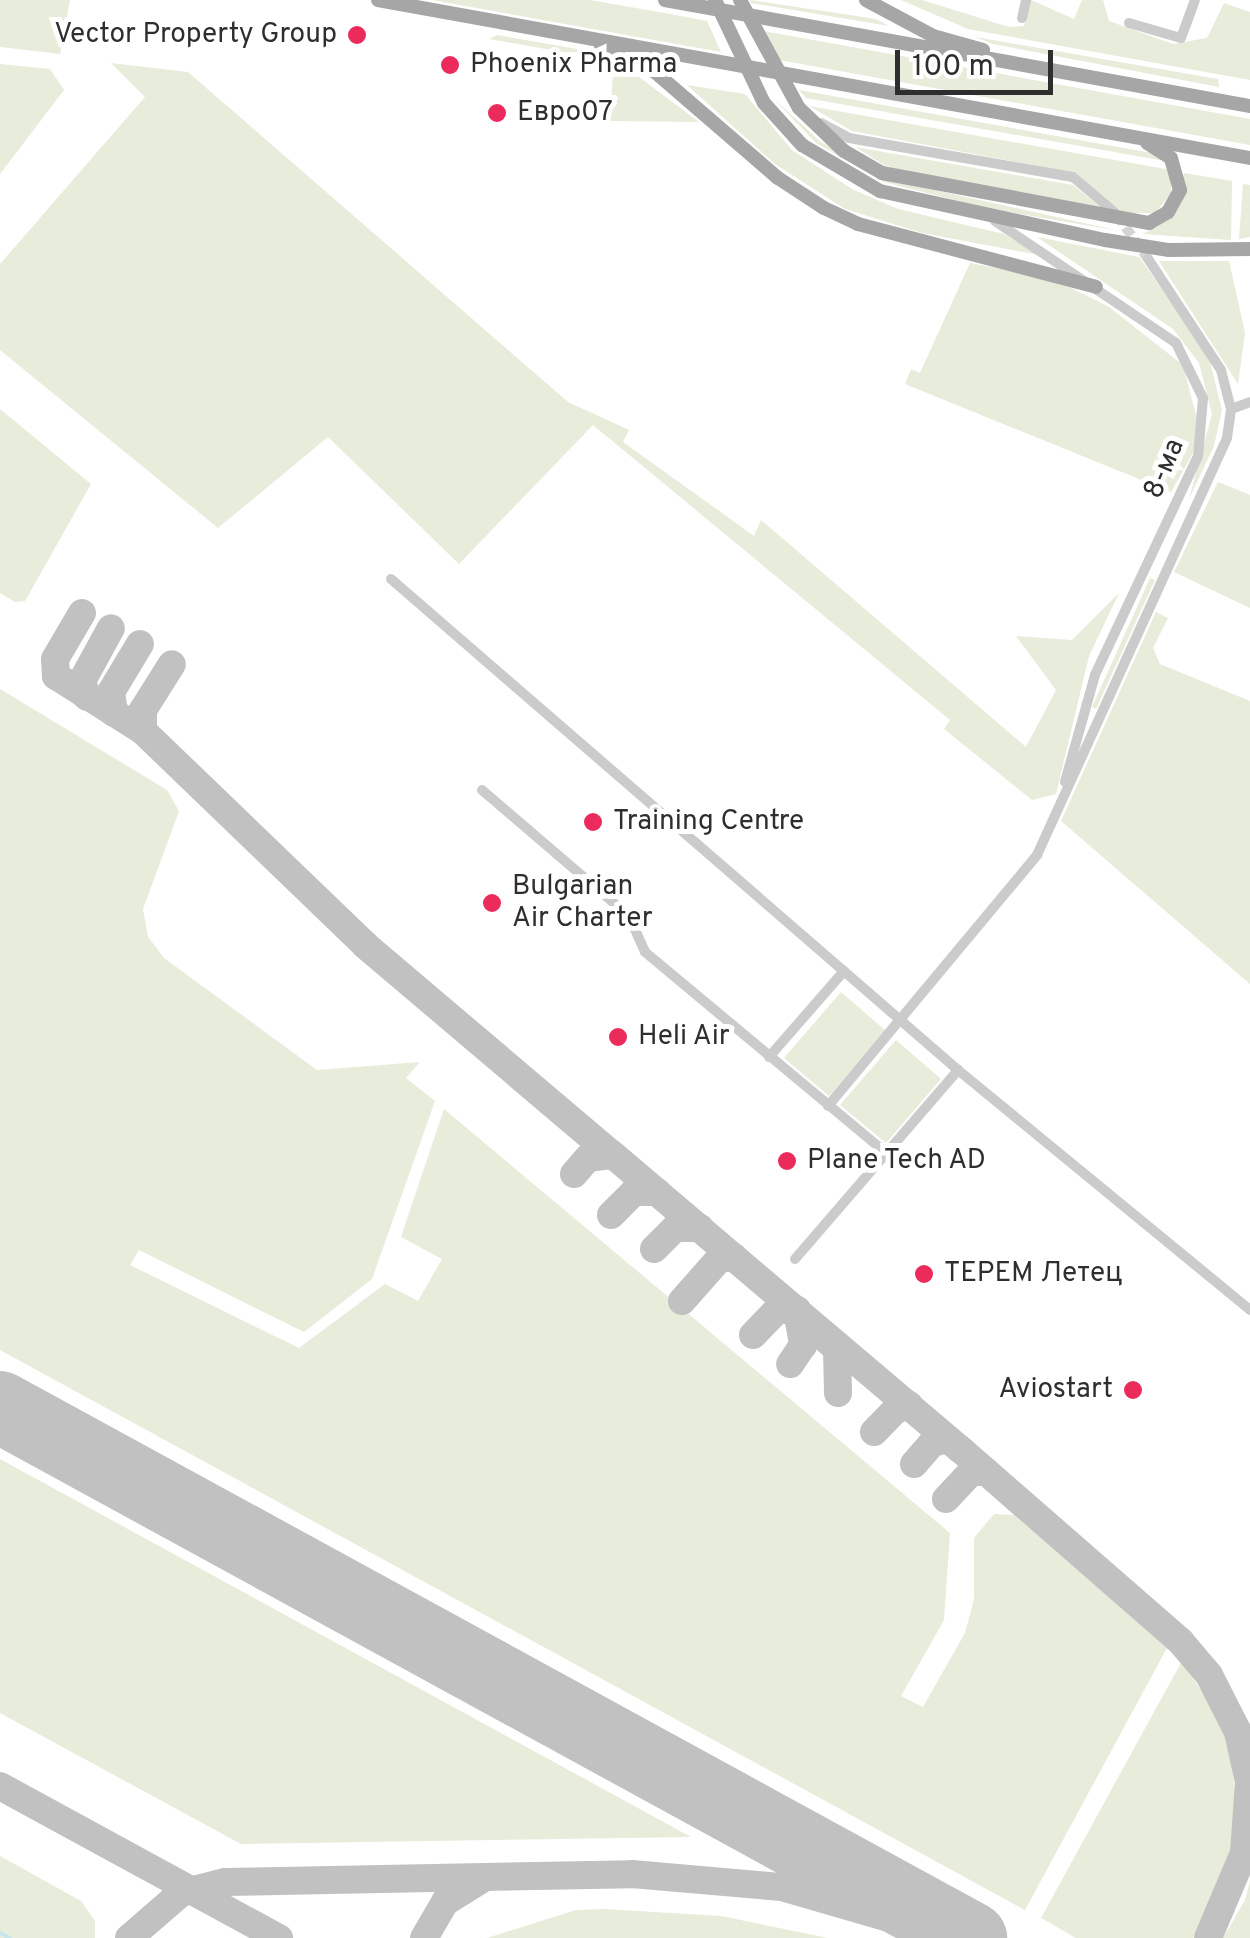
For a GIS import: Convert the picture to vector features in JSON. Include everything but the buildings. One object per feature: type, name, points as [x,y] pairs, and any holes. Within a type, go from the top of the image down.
[{"type":"main road","points":[[378,0],[1250,158]]},
{"type":"main road","points":[[667,0],[1250,106]]},
{"type":"main road","points":[[715,0],[764,104],[802,145],[880,192],[995,221],[1168,250],[1250,249]]},
{"type":"main road","points":[[740,0],[783,86],[818,130],[882,173],[1090,216],[1149,223],[1176,200],[1179,177],[1171,158],[1133,136]]},
{"type":"main road","points":[[866,0],[933,36],[1135,85]]},
{"type":"main road","points":[[578,36],[654,72],[778,178],[824,208],[858,224],[1096,287]]},
{"type":"street","points":[[1022,18],[1026,0]]},
{"type":"street","points":[[1129,22],[1181,38],[1195,0]]},
{"type":"street","points":[[783,86],[825,126],[849,138],[1073,177],[1114,212]]},
{"type":"street","name":"8-ма","points":[[995,221],[1176,343],[1196,374],[1203,439],[1094,675],[1056,817]]},
{"type":"street","points":[[1148,259],[1208,341],[1231,409],[1249,398]]},
{"type":"street","name":"8-ма","points":[[828,1106],[1015,888],[1056,817],[1193,517],[1227,438],[1231,409]]},
{"type":"street","points":[[1173,509],[1193,517]]},
{"type":"street","points":[[391,580],[958,1070],[1250,1310]]},
{"type":"street","points":[[482,790],[629,916],[645,952],[886,1153]]},
{"type":"street","points":[[769,1057],[844,971]]},
{"type":"street","points":[[794,1258],[958,1070]]},
{"type":"green space","points":[[0,0],[70,0],[60,54],[0,47]]},
{"type":"green space","points":[[432,0],[590,0],[676,15],[707,21],[721,52]]},
{"type":"green space","points":[[750,0],[876,19],[889,26],[751,3]]},
{"type":"green space","points":[[901,0],[922,0],[1009,27],[1024,26],[1031,0],[1074,19],[1082,0],[1103,0],[1109,21],[1173,44],[1207,38],[1224,3],[1250,12],[1250,80],[968,29]]},
{"type":"green space","points":[[763,31],[1250,119],[1250,145],[779,60]]},
{"type":"green space","points":[[497,35],[612,55],[636,65],[489,39]]},
{"type":"green space","points":[[975,37],[1218,79],[1219,87],[993,44]]},
{"type":"green space","points":[[111,63],[188,72],[568,402],[629,430],[623,442],[754,536],[761,520],[1026,747],[1056,690],[1016,636],[1072,640],[1119,593],[1089,656],[1056,794],[1032,800],[944,729],[950,720],[593,425],[459,564],[328,437],[218,528],[0,350],[0,264],[145,97]]},
{"type":"green space","points":[[0,64],[50,69],[64,90],[0,174]]},
{"type":"green space","points":[[613,73],[639,77],[699,122],[610,121]]},
{"type":"green space","points":[[687,85],[745,94],[792,150],[852,189],[898,209],[1004,234],[1039,255],[922,233],[845,209],[775,164]]},
{"type":"green space","points":[[799,90],[1152,153],[1165,161],[806,98]]},
{"type":"green space","points":[[773,98],[821,142],[889,180],[1120,231],[986,208],[884,182],[816,143]]},
{"type":"green space","points":[[809,106],[1171,170],[1171,194],[1155,213],[1121,213],[1076,173],[852,131]]},
{"type":"green space","points":[[855,147],[1073,185],[1104,210],[933,180],[884,165]]},
{"type":"green space","points":[[1184,173],[1232,181],[1231,240],[1143,234],[1174,216]]},
{"type":"green space","points":[[1243,184],[1250,185],[1250,237],[1239,239]]},
{"type":"green space","points":[[1037,237],[1139,257],[1208,354],[1222,410],[1214,446],[1189,499],[1212,414],[1199,363],[1173,329]]},
{"type":"green space","points":[[1159,261],[1229,261],[1245,333],[1238,384]]},
{"type":"green space","points":[[970,263],[1053,279],[1109,307],[1183,365],[1199,427],[1192,455],[1171,492],[905,384],[911,369],[920,373]]},
{"type":"green space","points":[[0,409],[91,484],[25,601],[15,602],[0,593]]},
{"type":"green space","points":[[1218,482],[1250,495],[1250,608],[1174,572]]},
{"type":"green space","points":[[1150,578],[1155,580],[1096,709],[1092,707]]},
{"type":"green space","points":[[1156,612],[1168,618],[1153,648],[1160,664],[1250,701],[1250,984],[1061,821]]},
{"type":"green space","points":[[0,689],[167,790],[179,811],[143,909],[148,937],[164,958],[317,1070],[420,1062],[406,1078],[435,1101],[372,1279],[304,1332],[139,1250],[130,1265],[299,1348],[385,1284],[418,1301],[442,1259],[401,1237],[444,1109],[950,1533],[944,1620],[901,1696],[923,1707],[965,1633],[974,1599],[974,1538],[994,1514],[1014,1515],[1167,1648],[1025,1910],[0,1350]]},
{"type":"green space","points":[[841,992],[885,1030],[829,1096],[784,1058]]},
{"type":"green space","points":[[896,1040],[941,1079],[886,1143],[840,1105]]},
{"type":"green space","points":[[0,1459],[691,1837],[241,1844],[0,1713]]},
{"type":"green space","points":[[1182,1661],[1219,1718],[1231,1754],[1237,1812],[1230,1857],[1193,1938],[1076,1938],[1041,1918]]},
{"type":"green space","points":[[0,1856],[81,1901],[95,1921],[95,1938],[0,1938]]},
{"type":"green space","points":[[1250,1881],[1250,1938],[1223,1938],[1245,1900]]},
{"type":"green space","points":[[576,1910],[721,1916],[828,1938],[487,1938]]},
{"type":"waterway","points":[[0,1933],[10,1938]]},
{"type":"taxiway","points":[[82,613],[55,659],[56,676],[143,731],[365,945],[613,1155]]},
{"type":"taxiway","points":[[87,697],[82,681],[111,628]]},
{"type":"taxiway","points":[[114,713],[111,692],[140,644]]},
{"type":"taxiway","points":[[143,731],[143,710],[172,664]]},
{"type":"taxiway","points":[[574,1174],[588,1158],[613,1155],[960,1449],[1181,1642],[1209,1675],[1238,1732],[1249,1782],[1244,1853],[1208,1938]]},
{"type":"taxiway","points":[[611,1215],[634,1192],[657,1192]]},
{"type":"taxiway","points":[[654,1249],[675,1228],[700,1228]]},
{"type":"taxiway","points":[[682,1301],[719,1259],[734,1257]]},
{"type":"taxiway","points":[[753,1335],[777,1310],[797,1310],[803,1345],[790,1364]]},
{"type":"taxiway","points":[[827,1340],[837,1349],[838,1393]]},
{"type":"taxiway","points":[[874,1432],[895,1410],[909,1405]]},
{"type":"taxiway","points":[[914,1464],[932,1443],[948,1439]]},
{"type":"taxiway","points":[[946,1499],[971,1472],[986,1472]]},
{"type":"taxiway","points":[[0,1786],[279,1938]]},
{"type":"taxiway","points":[[129,1938],[181,1893],[225,1882],[632,1874],[782,1887],[958,1938]]},
{"type":"taxiway","points":[[424,1938],[445,1902],[482,1879]]},
{"type":"runway","points":[[0,1407],[971,1938]]},
{"type":"tunnel","points":[[1117,215],[1148,259]]},
{"type":"place","name":"Vector Property Group","points":[[357,35]]},
{"type":"place","name":"Phoenix Pharma","points":[[450,65]]},
{"type":"place","name":"Евро07","points":[[497,113]]},
{"type":"place","name":"Training Centre","points":[[593,822]]},
{"type":"place","name":"Bulgarian Air Charter","points":[[492,903]]},
{"type":"place","name":"Heli Air","points":[[618,1037]]},
{"type":"place","name":"Plane Tech AD","points":[[787,1161]]},
{"type":"place","name":"ТЕРЕМ Летец","points":[[924,1274]]},
{"type":"place","name":"Aviostart","points":[[1133,1390]]}]
